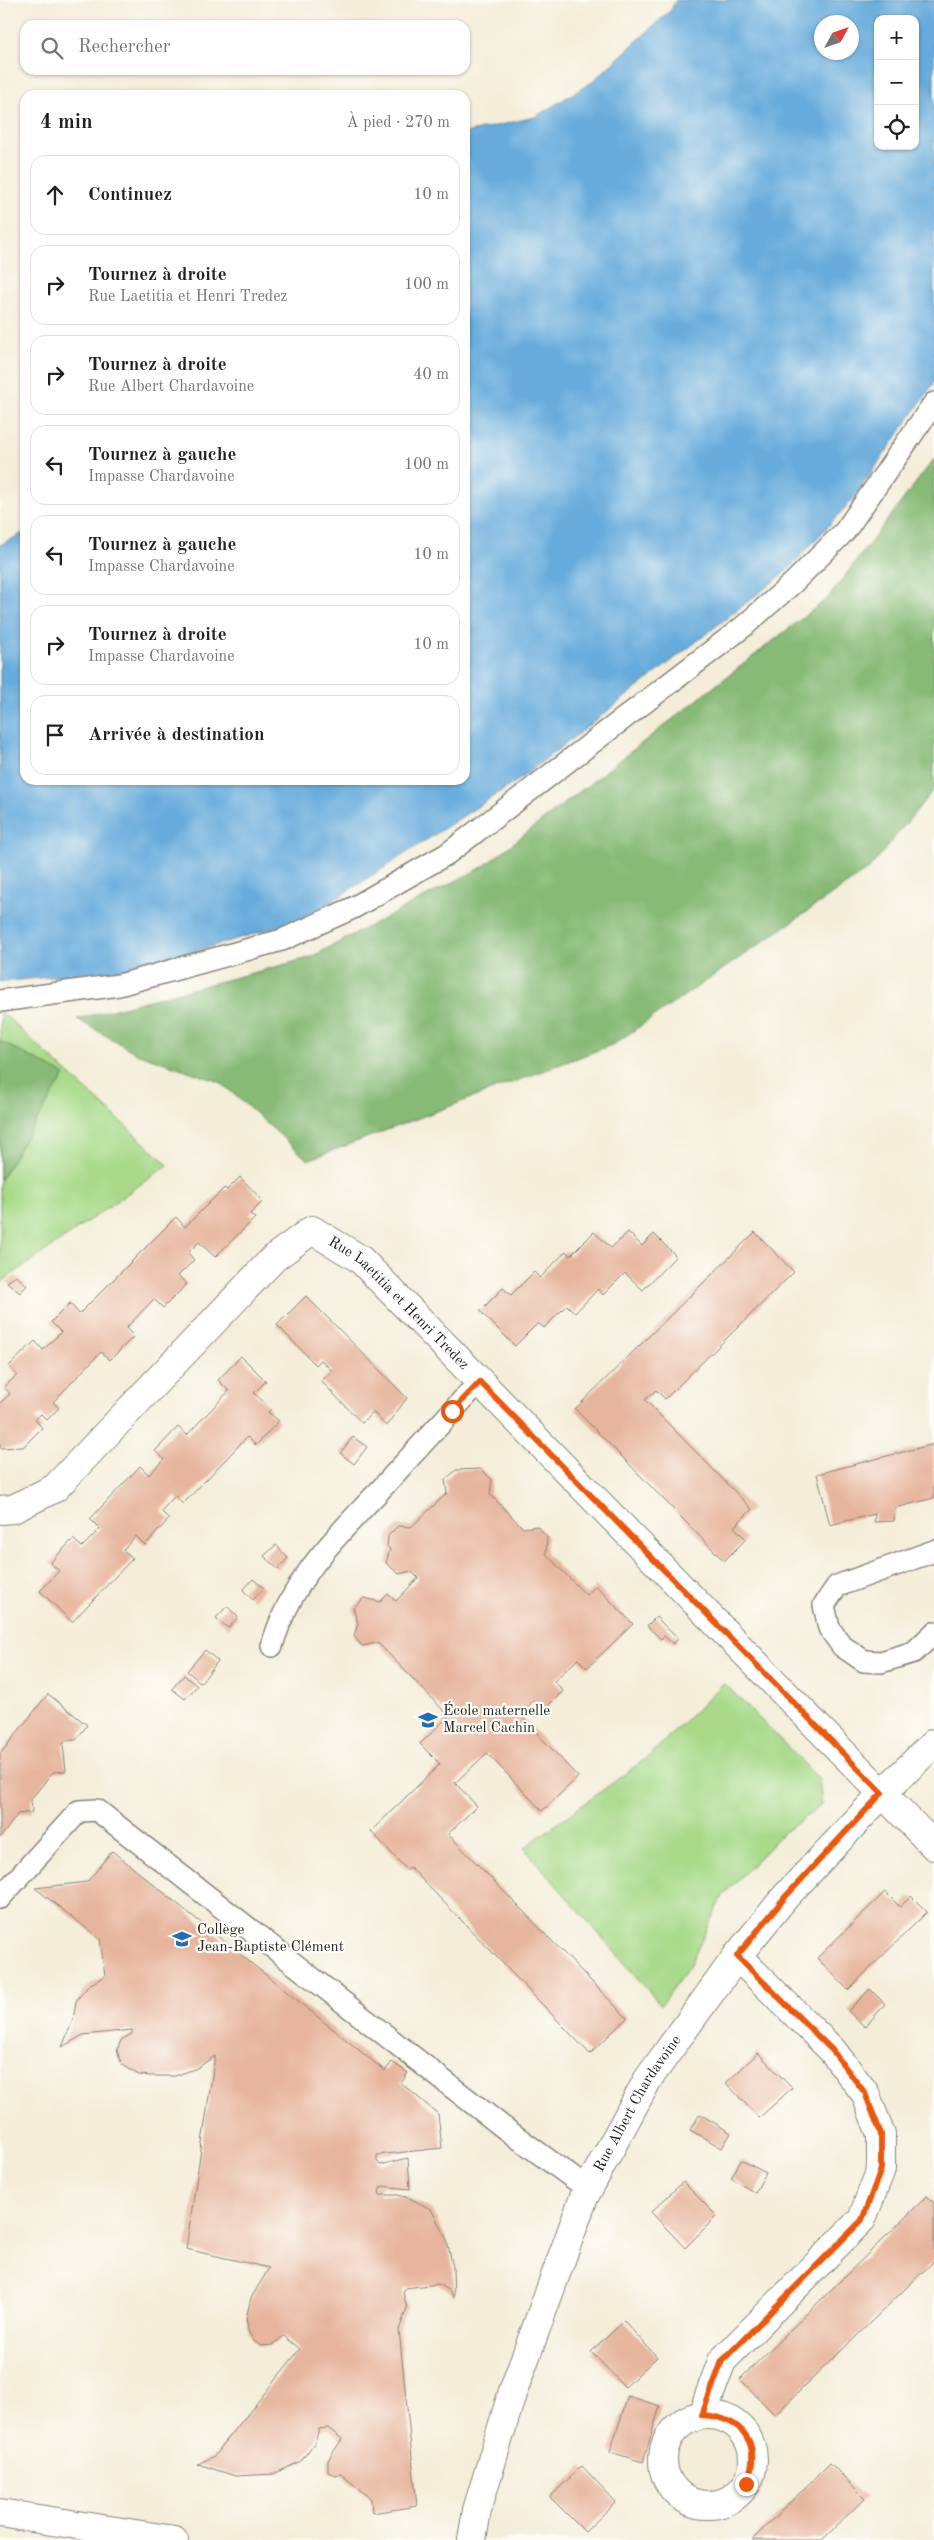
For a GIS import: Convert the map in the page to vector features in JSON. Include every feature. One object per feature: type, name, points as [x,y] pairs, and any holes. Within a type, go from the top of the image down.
[{"type":"street","name":"Rue Laetitia et Henri Tredez","points":[[0,1510],[13,1509],[55,1488],[274,1258],[312,1230],[360,1259],[934,1846]]},
{"type":"street","name":"Rue Albert Chardavoine","points":[[472,2540],[477,2510],[512,2394],[588,2189],[648,2079],[737,1956],[786,1896],[882,1793],[934,1743]]},
{"type":"street","points":[[702,2415],[722,2361],[862,2220],[881,2169],[881,2134],[865,2093],[832,2050],[737,1956]]},
{"type":"street","points":[[0,2512],[174,2540]]},
{"type":"lane","points":[[0,1001],[119,985],[282,940],[353,908],[446,854],[743,626],[793,583],[845,531],[934,403]]},
{"type":"lane","points":[[272,1646],[279,1623],[293,1594],[317,1558],[480,1382]]},
{"type":"lane","points":[[934,1551],[837,1586],[824,1605],[829,1628],[842,1646],[864,1661],[881,1662],[914,1652],[934,1632]]},
{"type":"lane","points":[[0,1898],[80,1811],[97,1810],[502,2127],[588,2189]]},
{"type":"green space","points":[[934,459],[934,789],[869,869],[614,1044],[308,1160],[220,1082],[136,1053],[77,1019],[309,958],[484,866],[828,598]]},
{"type":"green space","points":[[0,1011],[168,1165],[0,1283]]},
{"type":"green space","points":[[0,1041],[65,1075],[0,1180]]},
{"type":"green space","points":[[724,1683],[819,1779],[822,1805],[782,1834],[722,1896],[689,1967],[661,2005],[524,1848],[648,1757]]},
{"type":"water","points":[[676,0],[934,0],[934,382],[853,499],[787,571],[520,779],[305,919],[137,968],[0,982],[0,545],[20,535],[20,785],[470,785],[470,132],[535,117],[592,82],[671,10]]},
{"type":"building","points":[[240,1177],[263,1201],[250,1214],[255,1218],[215,1257],[199,1242],[188,1253],[194,1260],[178,1276],[187,1284],[163,1308],[154,1299],[126,1328],[134,1336],[110,1360],[101,1352],[53,1402],[59,1408],[47,1420],[41,1414],[35,1419],[42,1428],[23,1447],[0,1448],[0,1403],[10,1394],[4,1387],[17,1375],[9,1366],[35,1341],[43,1350],[61,1332],[51,1322],[70,1303],[79,1314],[176,1217],[185,1227],[224,1188],[227,1190]]},
{"type":"building","points":[[594,1232],[611,1248],[628,1232],[642,1246],[654,1234],[676,1256],[643,1290],[625,1273],[603,1295],[598,1289],[575,1313],[567,1305],[544,1328],[538,1323],[515,1346],[480,1311],[503,1288],[511,1295],[534,1272],[540,1278],[566,1251],[570,1256]]},
{"type":"building","points":[[755,1232],[794,1272],[665,1399],[656,1390],[645,1400],[752,1509],[734,1527],[746,1539],[724,1561],[575,1409]]},
{"type":"building","points":[[16,1276],[27,1285],[20,1293],[7,1282]]},
{"type":"building","points":[[306,1296],[407,1398],[386,1426],[373,1412],[362,1423],[321,1381],[332,1371],[321,1360],[316,1365],[277,1325]]},
{"type":"building","points":[[241,1356],[266,1381],[254,1393],[271,1409],[268,1412],[279,1421],[256,1445],[247,1437],[183,1504],[175,1496],[161,1511],[169,1519],[145,1545],[136,1536],[123,1550],[133,1558],[72,1622],[40,1591],[59,1571],[50,1563],[73,1539],[82,1547],[100,1529],[90,1519],[140,1466],[149,1475],[164,1459],[155,1451],[178,1427],[187,1435],[229,1391],[218,1380]]},
{"type":"building","points":[[353,1437],[367,1447],[354,1464],[340,1453]]},
{"type":"building","points":[[934,1444],[934,1498],[895,1508],[894,1521],[874,1522],[875,1514],[830,1525],[817,1474]]},
{"type":"building","points":[[481,1469],[492,1480],[490,1494],[523,1528],[537,1526],[547,1537],[546,1554],[586,1595],[596,1586],[633,1624],[587,1668],[578,1659],[554,1681],[563,1691],[543,1711],[533,1701],[520,1715],[578,1777],[542,1811],[487,1753],[455,1783],[477,1806],[448,1834],[627,2018],[590,2054],[410,1867],[407,1870],[371,1831],[440,1764],[420,1744],[449,1716],[379,1644],[362,1646],[354,1636],[358,1623],[353,1608],[364,1598],[380,1602],[388,1594],[396,1601],[418,1578],[411,1571],[399,1574],[386,1563],[390,1549],[387,1546],[388,1536],[398,1526],[411,1527],[447,1493],[445,1480],[456,1470]]},
{"type":"building","points":[[276,1545],[288,1558],[278,1569],[264,1556]]},
{"type":"building","points":[[253,1579],[264,1588],[253,1600],[243,1590]]},
{"type":"building","points":[[227,1606],[238,1617],[228,1628],[216,1618]]},
{"type":"building","points":[[656,1617],[678,1639],[673,1644],[664,1636],[661,1639],[647,1626]]},
{"type":"building","points":[[205,1650],[218,1661],[201,1683],[187,1671]]},
{"type":"building","points":[[184,1675],[197,1686],[185,1699],[172,1689]]},
{"type":"building","points":[[48,1694],[87,1725],[76,1740],[67,1740],[63,1744],[66,1771],[53,1772],[31,1799],[32,1812],[18,1814],[0,1838],[0,1754]]},
{"type":"building","points":[[112,1851],[385,2071],[392,2062],[408,2073],[401,2083],[438,2114],[442,2148],[377,2155],[377,2161],[380,2165],[408,2158],[410,2189],[382,2186],[379,2191],[380,2195],[398,2195],[409,2198],[431,2209],[447,2240],[453,2268],[454,2298],[450,2291],[439,2284],[405,2288],[403,2292],[407,2308],[399,2330],[417,2506],[372,2513],[371,2499],[341,2474],[336,2476],[328,2472],[328,2460],[342,2439],[328,2428],[319,2429],[315,2442],[301,2461],[274,2474],[235,2476],[198,2464],[214,2456],[300,2349],[284,2336],[273,2345],[261,2346],[254,2341],[249,2333],[246,2318],[251,2298],[269,2268],[186,2249],[215,2056],[197,2068],[175,2076],[152,2076],[139,2075],[122,2064],[117,2050],[121,2040],[132,2034],[132,2030],[83,2035],[62,2047],[73,2020],[76,2001],[89,1985],[105,1976],[100,1939],[35,1888],[87,1882]]},
{"type":"building","points":[[885,1892],[900,1907],[911,1896],[927,1912],[848,1990],[817,1958]]},
{"type":"building","points":[[870,1989],[885,2004],[865,2027],[848,2011]]},
{"type":"building","points":[[758,2053],[792,2088],[759,2118],[726,2083]]},
{"type":"building","points":[[700,2114],[731,2133],[722,2148],[690,2130]]},
{"type":"building","points":[[741,2160],[766,2173],[755,2193],[731,2178]]},
{"type":"building","points":[[683,2182],[717,2216],[685,2248],[651,2212]]},
{"type":"building","points":[[927,2196],[934,2203],[934,2261],[775,2415],[740,2379]]},
{"type":"building","points":[[624,2321],[657,2357],[625,2387],[591,2352]]},
{"type":"building","points":[[628,2396],[660,2406],[643,2462],[610,2452]]},
{"type":"building","points":[[830,2463],[865,2498],[822,2540],[752,2540]]},
{"type":"building","points":[[582,2466],[616,2502],[585,2532],[550,2497]]},
{"type":"place","name":"École maternelle Marcel Cachin","points":[[428,1720]]},
{"type":"place","name":"Collège Jean-Baptiste Clément","points":[[182,1939]]},
{"type":"route","points":[[452,1411],[480,1382],[882,1793],[786,1896],[737,1956],[832,2050],[865,2093],[881,2134],[881,2169],[862,2220],[722,2361],[702,2415],[718,2416],[733,2422],[749,2441],[753,2456],[752,2470],[746,2484]]}]
